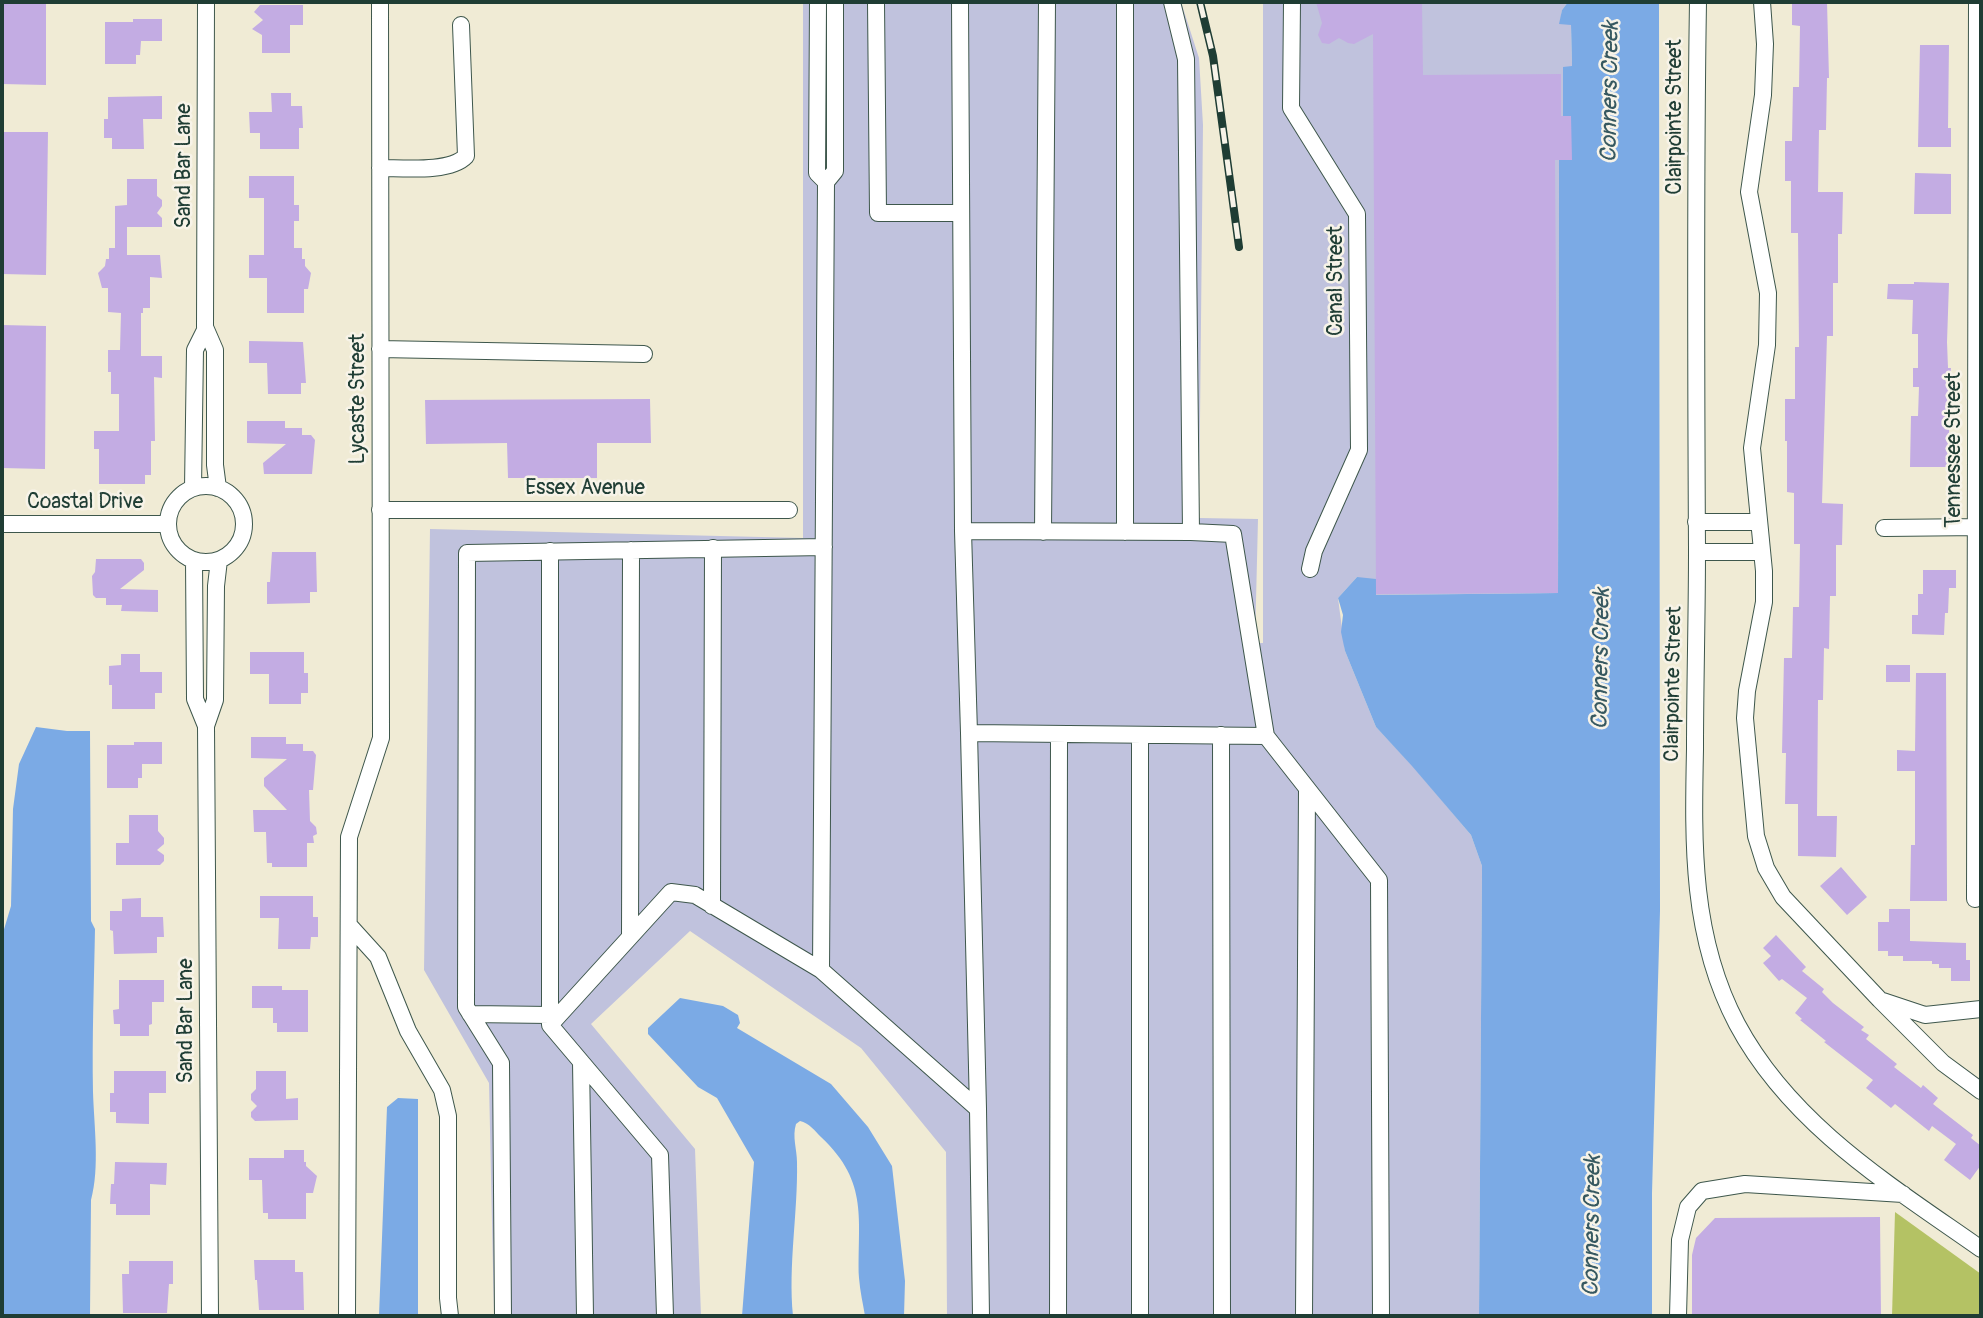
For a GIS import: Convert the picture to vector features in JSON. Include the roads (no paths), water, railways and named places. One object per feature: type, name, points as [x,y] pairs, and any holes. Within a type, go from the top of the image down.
[{"type":"street","name":"Sand Bar Lane","points":[[193,488],[195,350],[205,330],[206,2]]},
{"type":"street","name":"Lycaste Street","points":[[347,1316],[349,837],[381,738],[380,2]]},
{"type":"street","points":[[818,2],[817,173],[826,182]]},
{"type":"street","points":[[821,971],[826,182],[835,171],[835,2]]},
{"type":"street","points":[[876,2],[878,213],[961,214]]},
{"type":"street","points":[[960,2],[963,531],[981,1316]]},
{"type":"street","points":[[1043,531],[1047,2]]},
{"type":"street","points":[[1125,2],[1125,532]]},
{"type":"street","points":[[1172,2],[1186,59],[1191,532]]},
{"type":"street","name":"Canal Street","points":[[1292,2],[1291,108],[1357,214],[1359,450],[1314,551],[1310,569]]},
{"type":"street","name":"Clairpointe Street","points":[[1698,2],[1697,552],[1693,836],[1697,898],[1710,957],[1735,1021],[1772,1079],[1814,1125],[1862,1165],[1981,1249]]},
{"type":"street","points":[[1762,2],[1765,44],[1763,94],[1749,192],[1768,293],[1767,345],[1752,448],[1764,602],[1747,691],[1745,718],[1756,836],[1766,868],[1783,897],[1943,1063],[1981,1091]]},
{"type":"street","name":"Tennessee Street","points":[[1975,899],[1979,527],[1978,2]]},
{"type":"street","points":[[380,168],[437,167],[460,162],[466,156],[461,25]]},
{"type":"street","name":"Sand Bar Lane","points":[[205,330],[215,350],[215,465],[218,488]]},
{"type":"street","points":[[380,349],[644,354]]},
{"type":"street","points":[[193,488],[218,488],[233,498],[241,509],[243,528],[237,545],[230,553],[219,560],[194,560],[179,551],[171,540],[167,524],[170,512],[179,497],[193,488]]},
{"type":"street","name":"Essex Avenue","points":[[380,510],[789,510]]},
{"type":"street","points":[[1696,523],[1758,522]]},
{"type":"street","name":"Coastal Drive","points":[[2,524],[167,524]]},
{"type":"street","points":[[1884,528],[1979,527]]},
{"type":"street","points":[[963,531],[1233,534],[1266,736],[1379,880],[1381,1316]]},
{"type":"street","points":[[503,1316],[501,1063],[466,1007],[467,553],[824,547]]},
{"type":"street","points":[[712,906],[713,548]]},
{"type":"street","points":[[630,936],[631,550]]},
{"type":"street","points":[[550,551],[550,1020],[581,1062],[660,1155],[664,1316]]},
{"type":"street","points":[[1697,552],[1761,552]]},
{"type":"street","name":"Sand Bar Lane","points":[[194,560],[195,699],[206,726]]},
{"type":"street","name":"Sand Bar Lane","points":[[211,1316],[206,726],[215,699],[216,586],[219,560]]},
{"type":"street","points":[[969,733],[1266,736]]},
{"type":"street","points":[[1058,1316],[1059,734]]},
{"type":"street","points":[[1140,735],[1140,1316]]},
{"type":"street","points":[[1221,735],[1222,1316]]},
{"type":"street","points":[[1304,1316],[1307,788]]},
{"type":"street","points":[[550,1020],[671,892],[695,895],[821,971],[978,1109]]},
{"type":"street","points":[[349,925],[378,957],[408,1031],[442,1090],[448,1116],[450,1316]]},
{"type":"street","points":[[1880,1000],[1925,1015],[1981,1009]]},
{"type":"street","points":[[470,1014],[550,1020]]},
{"type":"street","points":[[581,1062],[585,1316]]},
{"type":"street","points":[[1678,1316],[1680,1240],[1688,1207],[1702,1191],[1745,1184],[1903,1194]]},
{"type":"water","name":"Conners Creek","points":[[1568,2],[1659,2],[1660,911],[1652,1193],[1652,1316],[1479,1316],[1482,866],[1471,835],[1376,727],[1345,651],[1341,632],[1343,615],[1338,598],[1357,577],[1376,579],[1376,595],[1558,593],[1559,159],[1563,117],[1563,67],[1572,66],[1571,25],[1559,24],[1562,10]]},
{"type":"water","points":[[36,727],[90,731],[91,921],[95,929],[93,1072],[96,1160],[91,1200],[90,1316],[2,1316],[2,936],[11,906],[13,809],[19,764]]},
{"type":"water","points":[[680,998],[723,1006],[738,1015],[740,1023],[737,1028],[831,1084],[868,1127],[892,1166],[905,1281],[904,1316],[865,1316],[859,1278],[859,1220],[854,1187],[837,1154],[812,1128],[800,1121],[796,1124],[794,1134],[797,1181],[792,1278],[793,1316],[742,1316],[754,1162],[717,1098],[698,1087],[648,1034],[648,1028]]},
{"type":"water","points":[[398,1098],[418,1099],[418,1316],[379,1316],[387,1107]]},
{"type":"railway","points":[[1200,2],[1213,56],[1239,247]]}]
